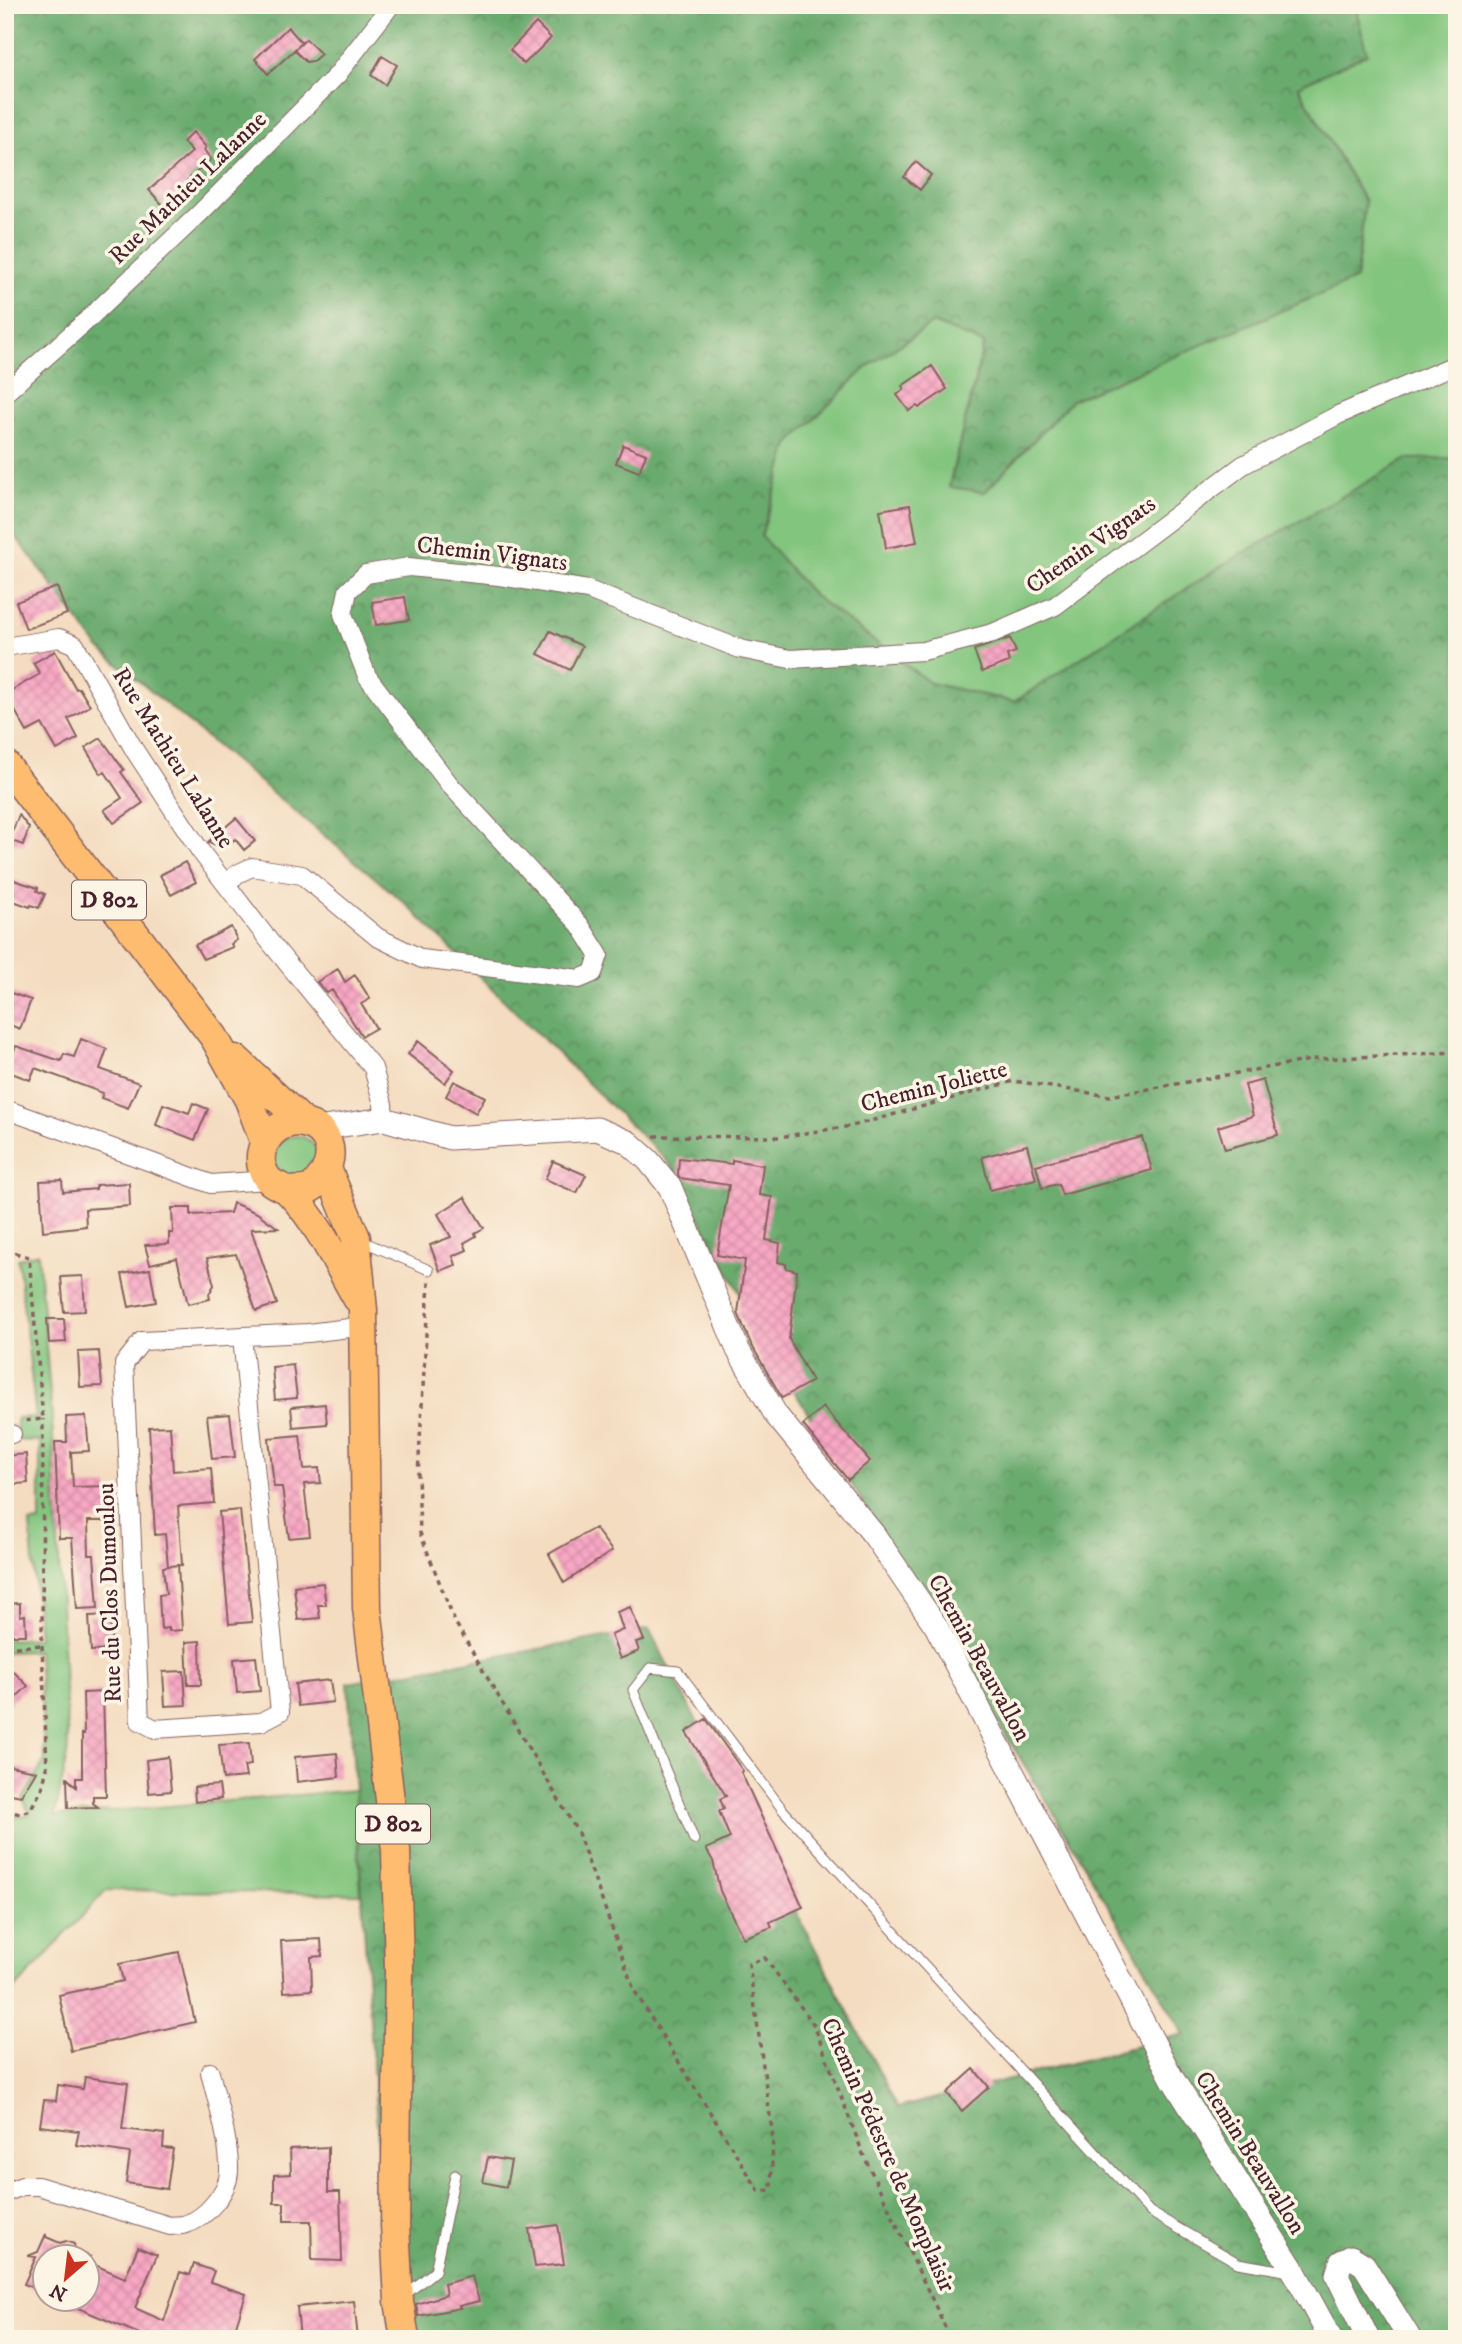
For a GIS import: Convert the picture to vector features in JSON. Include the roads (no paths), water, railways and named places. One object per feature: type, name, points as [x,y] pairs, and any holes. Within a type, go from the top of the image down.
[{"type":"main road","name":"D 802","points":[[5,764],[214,1037],[249,1100],[271,1168],[338,1235]]},
{"type":"main road","name":"D 802","points":[[214,1037],[310,1126]]},
{"type":"main road","points":[[280,1125],[310,1126],[327,1142],[329,1164],[312,1188],[271,1168],[280,1125]]},
{"type":"main road","name":"D 802","points":[[329,1164],[338,1235],[364,1317],[367,1608],[396,1850],[399,1970],[395,2225],[399,2301],[405,2339]]},
{"type":"street","name":"Rue Mathieu Lalanne","points":[[5,393],[95,313],[229,184],[337,75],[391,5]]},
{"type":"street","name":"Chemin Vignats","points":[[227,883],[251,867],[302,874],[377,937],[422,959],[579,979],[593,973],[599,955],[580,925],[450,785],[367,676],[343,614],[348,591],[366,574],[409,567],[499,576],[588,590],[740,649],[790,659],[923,651],[993,633],[1055,606],[1243,465],[1338,415],[1457,364]]},
{"type":"street","name":"Rue Mathieu Lalanne","points":[[5,647],[59,638],[75,645],[135,751],[201,852],[227,883]]},
{"type":"street","points":[[227,883],[270,942],[373,1068],[383,1104],[376,1119],[349,1135],[329,1164]]},
{"type":"street","points":[[5,1110],[211,1184],[271,1168]]},
{"type":"street","name":"Chemin Beauvallon","points":[[310,1126],[376,1119],[450,1138],[597,1129],[628,1142],[649,1160],[670,1187],[738,1350],[776,1415],[874,1535],[936,1626],[1172,2078],[1295,2273],[1331,2339]]},
{"type":"street","name":"Rue du Clos Dumoulou","points":[[242,1337],[280,1712],[261,1722],[155,1729],[140,1721],[124,1364],[142,1341],[307,1334],[349,1328],[364,1317]]},
{"type":"street","points":[[5,2193],[22,2186],[38,2186],[170,2226],[188,2224],[206,2212],[219,2197],[229,2175],[226,2146],[210,2072]]},
{"type":"street","points":[[1368,2339],[1337,2275],[1341,2262],[1351,2257],[1364,2265],[1410,2339]]},
{"type":"lane","points":[[338,1235],[429,1270]]},
{"type":"lane","points":[[694,1840],[634,1690],[650,1668],[678,1671],[783,1810],[1150,2213],[1238,2263],[1295,2273]]},
{"type":"lane","points":[[399,2301],[435,2271],[455,2175]]}]
